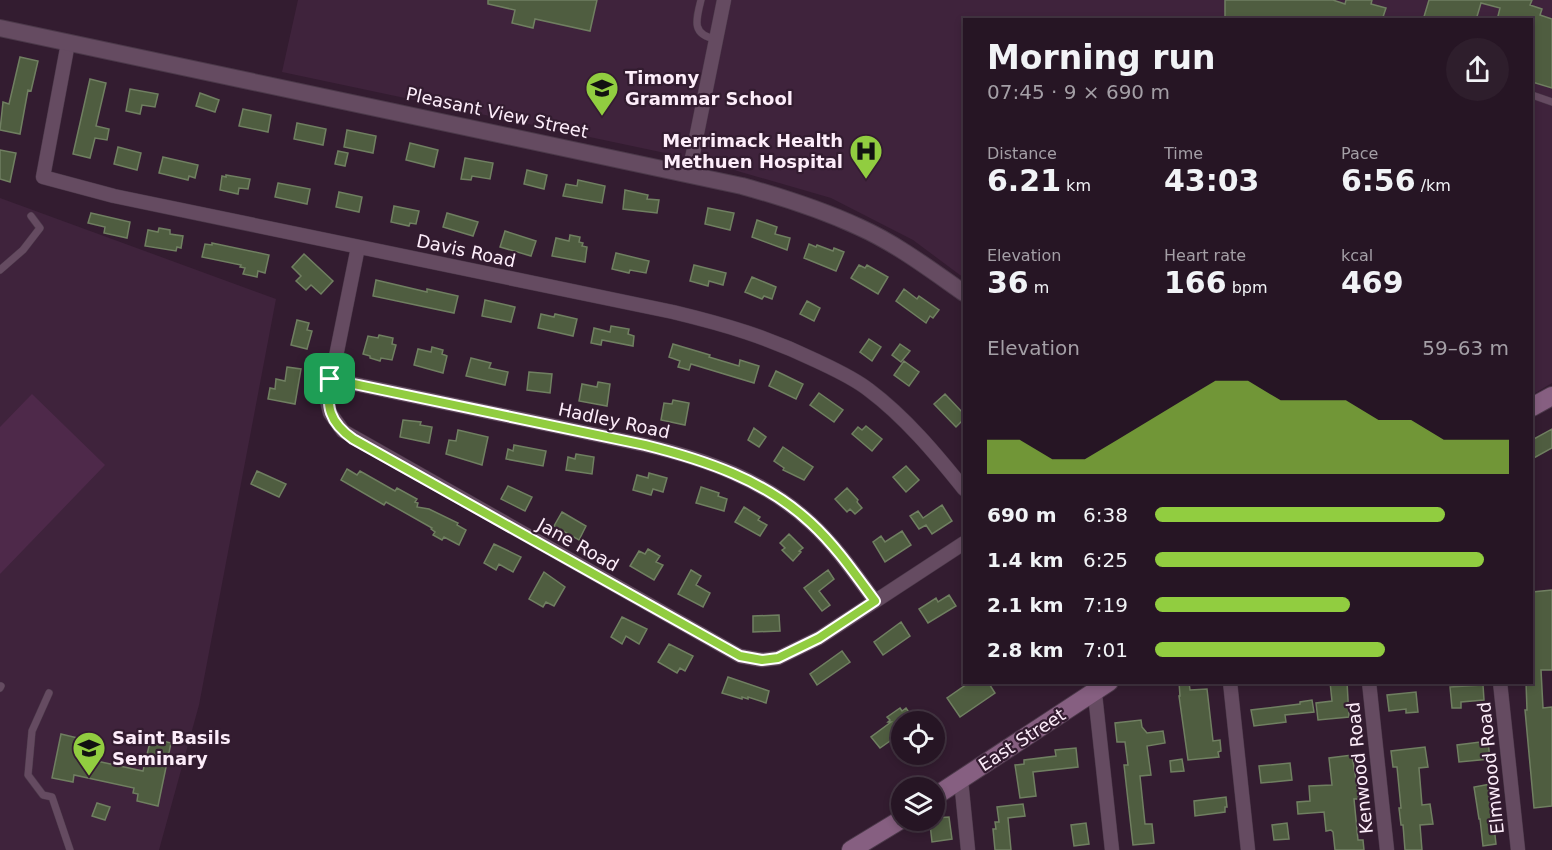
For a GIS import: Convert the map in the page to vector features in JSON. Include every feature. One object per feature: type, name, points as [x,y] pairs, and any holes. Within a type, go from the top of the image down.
[{"type":"main road","points":[[1533,406],[1552,396]]},
{"type":"main road","name":"East Street","points":[[945,790],[1099,685]]},
{"type":"main road","points":[[851,850],[891,826]]},
{"type":"street","points":[[689,173],[724,0]]},
{"type":"street","name":"Pleasant View Street","points":[[0,28],[689,173],[768,193],[860,227],[915,259],[963,292]]},
{"type":"street","name":"Davis Road","points":[[68,42],[43,177],[114,196],[673,312],[730,326],[768,339],[833,368],[868,389],[930,448],[963,488]]},
{"type":"street","name":"Jane Road","points":[[358,247],[327,401],[330,413],[343,432],[740,656],[762,660],[778,658],[819,638],[963,544]]},
{"type":"street","name":"Hadley Road","points":[[330,379],[645,445],[687,455],[719,467],[785,501],[811,523],[842,556],[875,601]]},
{"type":"street","points":[[1230,684],[1248,850]]},
{"type":"street","name":"Kenwood Road","points":[[1370,684],[1387,850]]},
{"type":"street","name":"Elmwood Road","points":[[1500,684],[1518,850]]},
{"type":"street","points":[[1099,685],[1112,850]]},
{"type":"street","points":[[961,780],[968,850]]},
{"type":"lane","points":[[701,0],[697,23],[699,32],[704,38],[716,39]]},
{"type":"lane","points":[[1533,95],[1552,102]]},
{"type":"lane","points":[[0,270],[23,250],[40,228],[32,216]]},
{"type":"lane","points":[[49,693],[32,731],[28,776],[43,795],[52,797],[70,850]]},
{"type":"shaded area","points":[[298,0],[1552,0],[1552,383],[1533,394],[1533,18],[963,18],[963,277],[913,240],[831,198],[703,161],[282,72]]},
{"type":"shaded area","points":[[0,198],[276,299],[199,705],[159,850],[0,850]]},
{"type":"shaded area","points":[[32,394],[105,465],[0,574],[0,427]]},
{"type":"building","name":"Timony Grammar School","points":[[488,0],[597,0],[590,31],[535,19],[533,28],[512,23],[515,10],[488,4]]},
{"type":"building","points":[[1225,0],[1333,0],[1345,4],[1346,0],[1372,0],[1371,4],[1386,8],[1383,18],[1225,18]]},
{"type":"building","points":[[1429,0],[1532,0],[1530,5],[1542,9],[1540,15],[1552,19],[1552,88],[1533,82],[1533,18],[1498,18],[1500,8],[1481,3],[1477,18],[1424,18]]},
{"type":"building","points":[[20,57],[38,61],[31,91],[28,90],[20,134],[0,130],[3,102],[9,104]]},
{"type":"building","points":[[90,79],[106,83],[96,126],[109,129],[107,140],[95,138],[90,158],[73,154]]},
{"type":"building","points":[[130,89],[158,94],[155,107],[142,105],[140,114],[126,111]]},
{"type":"building","points":[[200,93],[219,100],[215,112],[196,106]]},
{"type":"building","points":[[243,109],[271,115],[268,132],[239,126]]},
{"type":"building","points":[[297,123],[326,129],[323,145],[294,139]]},
{"type":"building","points":[[347,130],[376,136],[373,153],[344,147]]},
{"type":"building","points":[[410,143],[438,150],[434,167],[406,160]]},
{"type":"building","points":[[118,147],[141,153],[137,170],[114,164]]},
{"type":"building","points":[[0,150],[16,153],[10,182],[0,179]]},
{"type":"building","points":[[338,151],[348,153],[345,166],[335,164]]},
{"type":"building","points":[[163,157],[198,165],[195,178],[189,176],[188,180],[159,173]]},
{"type":"building","points":[[465,158],[493,163],[490,179],[472,176],[471,180],[461,179]]},
{"type":"building","points":[[527,170],[547,175],[544,189],[524,184]]},
{"type":"building","points":[[226,175],[250,179],[248,189],[239,188],[238,194],[220,190],[222,176],[226,177]]},
{"type":"building","points":[[578,180],[605,186],[602,203],[563,196],[566,184],[577,186]]},
{"type":"building","points":[[278,183],[310,189],[307,204],[275,197]]},
{"type":"building","points":[[625,190],[648,195],[647,199],[659,200],[657,213],[623,209]]},
{"type":"building","points":[[339,192],[362,197],[359,212],[336,207]]},
{"type":"building","points":[[394,206],[419,211],[416,224],[410,223],[409,226],[391,222]]},
{"type":"building","points":[[708,208],[734,213],[730,230],[705,224]]},
{"type":"building","points":[[91,213],[130,222],[127,238],[104,233],[105,227],[88,223]]},
{"type":"building","points":[[447,213],[478,222],[473,236],[443,227]]},
{"type":"building","points":[[757,220],[777,227],[775,234],[790,238],[787,250],[752,237]]},
{"type":"building","points":[[159,228],[170,230],[170,234],[183,236],[181,248],[177,247],[176,251],[145,246],[148,230],[158,232]]},
{"type":"building","points":[[505,231],[536,241],[531,256],[500,247]]},
{"type":"building","points":[[570,235],[580,237],[579,242],[583,243],[582,246],[587,247],[585,262],[552,256],[556,238],[569,241]]},
{"type":"building","points":[[212,243],[269,255],[265,273],[258,271],[257,277],[243,274],[245,268],[240,267],[241,265],[202,257],[205,244],[212,245]]},
{"type":"building","points":[[809,244],[844,252],[836,271],[804,258]]},
{"type":"building","points":[[616,253],[649,261],[646,273],[630,270],[629,273],[612,269]]},
{"type":"building","points":[[304,254],[333,281],[321,294],[311,285],[306,290],[296,281],[301,276],[292,267]]},
{"type":"building","points":[[694,265],[726,273],[723,285],[709,281],[708,286],[690,281]]},
{"type":"building","points":[[859,265],[865,268],[867,265],[888,277],[878,294],[851,278]]},
{"type":"building","points":[[752,277],[776,287],[772,299],[764,296],[762,299],[745,292]]},
{"type":"building","points":[[376,280],[427,292],[427,289],[458,296],[454,313],[373,296]]},
{"type":"building","points":[[904,289],[917,299],[919,296],[939,310],[933,318],[930,316],[926,323],[896,301]]},
{"type":"building","points":[[485,300],[515,307],[511,322],[482,316]]},
{"type":"building","points":[[807,301],[820,308],[814,321],[800,314]]},
{"type":"building","points":[[541,314],[554,317],[555,314],[577,319],[573,336],[538,328]]},
{"type":"building","points":[[297,320],[309,323],[307,330],[312,331],[307,349],[291,345]]},
{"type":"building","points":[[611,326],[629,329],[628,334],[634,336],[633,346],[602,340],[601,345],[591,343],[594,328],[610,332]]},
{"type":"building","points":[[379,335],[393,338],[392,344],[396,345],[392,360],[381,358],[380,361],[363,354],[368,336],[378,338]]},
{"type":"building","points":[[869,339],[881,347],[872,361],[860,352]]},
{"type":"building","points":[[673,344],[739,366],[740,360],[759,366],[754,383],[691,364],[689,370],[678,367],[680,361],[669,357]]},
{"type":"building","points":[[900,344],[910,351],[901,362],[892,355]]},
{"type":"building","points":[[432,347],[443,350],[442,354],[447,356],[443,373],[414,365],[418,349],[431,352]]},
{"type":"building","points":[[471,358],[491,363],[489,368],[508,372],[505,385],[466,376]]},
{"type":"building","points":[[904,361],[919,372],[909,386],[894,375]]},
{"type":"building","points":[[287,367],[301,369],[295,404],[268,399],[270,388],[275,389],[276,379],[285,381]]},
{"type":"building","points":[[776,371],[803,384],[796,399],[769,386]]},
{"type":"building","points":[[529,372],[552,374],[550,393],[527,390]]},
{"type":"building","points":[[598,382],[610,384],[607,406],[579,401],[582,384],[597,387]]},
{"type":"building","points":[[819,393],[843,410],[834,422],[810,405]]},
{"type":"building","points":[[945,394],[963,413],[963,420],[956,427],[934,404]]},
{"type":"building","points":[[673,400],[689,403],[685,425],[661,420],[664,403],[672,404]]},
{"type":"building","points":[[403,420],[421,422],[420,425],[432,427],[429,443],[400,437]]},
{"type":"building","points":[[866,426],[882,439],[872,451],[852,434],[858,427],[862,430]]},
{"type":"building","points":[[754,428],[766,437],[759,447],[748,440]]},
{"type":"building","points":[[1552,429],[1552,448],[1533,458],[1533,439]]},
{"type":"building","points":[[458,430],[488,437],[482,465],[446,454],[449,440],[456,441]]},
{"type":"building","points":[[514,445],[546,451],[543,466],[506,459],[508,449],[513,451]]},
{"type":"building","points":[[783,447],[813,467],[804,480],[783,470],[784,468],[774,461]]},
{"type":"building","points":[[576,454],[594,457],[592,474],[566,470],[568,457],[575,459]]},
{"type":"building","points":[[906,466],[919,480],[906,492],[893,477]]},
{"type":"building","points":[[347,469],[357,475],[360,471],[395,491],[397,488],[417,499],[415,502],[418,503],[417,507],[429,509],[458,523],[457,525],[466,530],[459,545],[444,537],[442,540],[433,535],[435,532],[432,528],[386,502],[384,505],[341,480]]},
{"type":"building","points":[[257,471],[286,484],[279,497],[251,484]]},
{"type":"building","points":[[649,473],[667,478],[663,492],[653,489],[651,495],[633,490],[637,475],[648,478]]},
{"type":"building","points":[[508,486],[532,497],[525,511],[501,499]]},
{"type":"building","points":[[701,487],[719,493],[718,496],[727,499],[724,511],[696,503]]},
{"type":"building","points":[[847,488],[862,508],[855,514],[850,509],[847,512],[835,499]]},
{"type":"building","points":[[942,505],[952,521],[932,534],[926,525],[919,529],[910,516],[918,511],[923,518]]},
{"type":"building","points":[[744,507],[760,517],[758,520],[767,525],[760,536],[735,522]]},
{"type":"building","points":[[562,512],[586,526],[579,540],[554,526]]},
{"type":"building","points":[[902,531],[911,545],[885,562],[873,542],[881,536],[885,542]]},
{"type":"building","points":[[789,534],[803,548],[793,561],[782,550],[785,548],[780,543]]},
{"type":"building","points":[[494,544],[521,557],[513,572],[499,564],[496,570],[484,563]]},
{"type":"building","points":[[648,549],[660,556],[656,562],[663,565],[654,580],[630,566],[639,551],[645,554]]},
{"type":"building","points":[[691,570],[701,576],[696,585],[710,593],[703,607],[678,594]]},
{"type":"building","points":[[828,570],[834,579],[819,591],[830,605],[822,611],[804,588]]},
{"type":"building","points":[[544,572],[565,587],[554,606],[546,602],[543,607],[529,599]]},
{"type":"building","points":[[1552,590],[1552,670],[1541,670],[1543,708],[1552,707],[1552,806],[1534,808],[1525,710],[1527,710],[1526,684],[1533,684],[1533,592]]},
{"type":"building","points":[[949,595],[956,606],[928,623],[919,609],[936,598],[938,602]]},
{"type":"building","points":[[779,615],[780,631],[753,632],[753,616]]},
{"type":"building","points":[[622,617],[647,629],[639,644],[626,636],[622,644],[611,637]]},
{"type":"building","points":[[901,622],[910,636],[883,655],[874,642]]},
{"type":"building","points":[[669,644],[693,656],[685,671],[680,668],[677,673],[658,662]]},
{"type":"building","points":[[842,651],[850,662],[817,685],[810,674]]},
{"type":"building","points":[[728,677],[769,691],[766,703],[748,697],[748,699],[742,697],[742,699],[722,693]]},
{"type":"building","points":[[967,684],[989,684],[995,693],[960,717],[947,698]]},
{"type":"building","points":[[1179,684],[1189,684],[1190,690],[1207,689],[1213,741],[1220,740],[1219,757],[1188,760]]},
{"type":"building","points":[[1330,684],[1347,684],[1349,717],[1318,720],[1316,703],[1332,701]]},
{"type":"building","points":[[1483,685],[1484,700],[1461,702],[1461,708],[1452,708],[1450,687]]},
{"type":"building","points":[[1416,692],[1418,712],[1406,713],[1406,709],[1389,711],[1387,695]]},
{"type":"building","points":[[1312,700],[1314,712],[1285,715],[1286,722],[1254,726],[1251,710],[1300,704],[1300,702]]},
{"type":"building","points":[[1141,720],[1142,727],[1147,733],[1163,731],[1165,743],[1147,746],[1151,775],[1140,776],[1145,824],[1152,824],[1154,843],[1133,845],[1124,765],[1128,765],[1125,742],[1117,742],[1115,723]]},
{"type":"building","points":[[891,722],[891,740],[880,748],[871,737]]},
{"type":"building","points":[[61,734],[82,739],[78,757],[143,771],[151,738],[171,743],[158,806],[137,801],[138,794],[133,793],[134,788],[74,775],[73,782],[52,778]]},
{"type":"building","points":[[1488,741],[1490,759],[1459,762],[1457,745]]},
{"type":"building","points":[[1425,747],[1428,767],[1419,768],[1422,805],[1430,804],[1433,824],[1420,825],[1422,850],[1405,850],[1399,808],[1401,808],[1397,767],[1393,767],[1391,751]]},
{"type":"building","points":[[1076,748],[1078,767],[1033,772],[1036,796],[1020,798],[1015,765],[1024,764],[1024,760],[1056,756],[1055,750]]},
{"type":"building","points":[[1352,755],[1359,799],[1354,799],[1358,840],[1363,840],[1364,850],[1335,850],[1333,832],[1326,831],[1324,812],[1298,814],[1297,802],[1310,801],[1309,786],[1332,785],[1329,758]]},
{"type":"building","points":[[1182,759],[1184,771],[1171,772],[1170,761]]},
{"type":"building","points":[[1290,763],[1292,780],[1261,783],[1259,766]]},
{"type":"building","points":[[1491,784],[1496,844],[1483,846],[1474,787]]},
{"type":"building","points":[[1226,797],[1225,812],[1195,816],[1194,801]]},
{"type":"building","points":[[97,803],[110,807],[105,820],[92,816]]},
{"type":"building","points":[[1023,804],[1025,816],[1008,818],[1011,850],[995,850],[993,829],[996,829],[995,822],[999,822],[997,807]]},
{"type":"building","points":[[945,817],[949,817],[952,839],[932,842],[931,831],[945,831]]},
{"type":"building","points":[[1086,823],[1089,844],[1074,846],[1071,825]]},
{"type":"building","points":[[1287,823],[1289,839],[1274,840],[1272,825]]},
{"type":"place","name":"Timony Grammar School","points":[[602,117]]},
{"type":"place","name":"Merrimack Health Methuen Hospital","points":[[866,180]]},
{"type":"place","name":"Saint Basils Seminary","points":[[89,777]]},
{"type":"route","points":[[330,379],[645,445],[687,455],[719,467],[785,501],[811,523],[842,556],[875,601],[819,638],[778,658],[762,660],[740,656],[353,439],[343,432],[330,413],[327,401],[330,379]]}]
